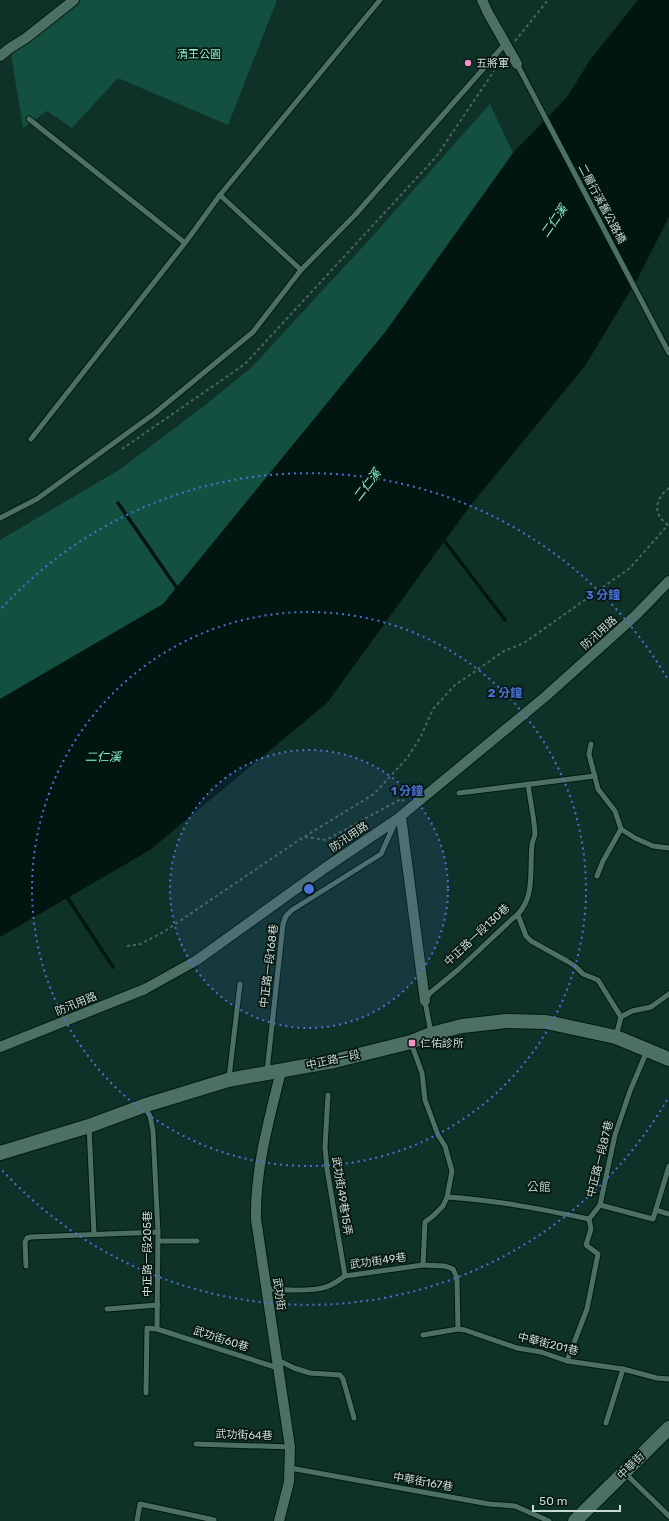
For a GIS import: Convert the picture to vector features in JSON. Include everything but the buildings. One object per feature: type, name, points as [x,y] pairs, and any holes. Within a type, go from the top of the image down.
[{"type":"street","points":[[0,56],[26,38],[74,0]]},
{"type":"street","points":[[482,0],[506,47],[517,64]]},
{"type":"street","name":"防汛用路","points":[[0,1048],[145,989],[197,960],[325,868],[399,818],[546,696],[635,616],[669,581]]},
{"type":"street","points":[[399,818],[424,1001]]},
{"type":"street","name":"中正路一段","points":[[0,1153],[89,1126],[143,1106],[228,1080],[334,1061],[411,1042],[431,1034],[462,1026],[506,1021],[546,1022],[616,1037],[669,1059]]},
{"type":"street","name":"武功街","points":[[279,1521],[289,1482],[290,1447],[256,1219],[256,1204],[262,1146],[281,1071]]},
{"type":"street","name":"中華街","points":[[575,1521],[669,1428]]},
{"type":"lane","points":[[31,439],[186,243],[220,195],[380,0]]},
{"type":"lane","points":[[0,518],[38,499],[155,414],[253,332],[301,270],[355,215],[506,47]]},
{"type":"lane","name":"二層行溪舊公路橋","points":[[517,64],[669,353]]},
{"type":"lane","points":[[30,119],[186,243]]},
{"type":"lane","points":[[220,195],[301,270]]},
{"type":"lane","points":[[591,744],[589,754],[598,789],[615,811],[621,829],[635,838],[653,846],[669,848]]},
{"type":"lane","points":[[459,793],[595,776]]},
{"type":"lane","name":"中正路一段130巷","points":[[424,1001],[430,993],[491,937],[518,915],[526,903],[532,881],[532,845],[535,835],[528,784]]},
{"type":"lane","name":"中正路一段168巷","points":[[266,1073],[283,924],[286,916],[292,910],[381,854],[399,818]]},
{"type":"lane","points":[[597,876],[603,861],[621,829]]},
{"type":"lane","points":[[518,915],[526,936],[530,941],[567,961],[583,974],[598,980],[621,1017],[616,1037]]},
{"type":"lane","points":[[228,1080],[240,984]]},
{"type":"lane","points":[[621,1017],[632,1011],[651,1007],[669,994]]},
{"type":"lane","points":[[424,1001],[431,1034]]},
{"type":"lane","points":[[411,1042],[422,1073],[425,1100],[438,1135],[445,1146],[452,1171],[447,1197],[443,1206],[425,1222],[423,1265]]},
{"type":"lane","name":"中正路一段87巷","points":[[589,1219],[600,1205],[615,1135],[630,1091],[648,1049]]},
{"type":"lane","name":"武功街49巷15弄","points":[[328,1095],[325,1148],[327,1169],[345,1276]]},
{"type":"lane","name":"中正路一段205巷","points":[[143,1106],[150,1116],[154,1131],[158,1232],[157,1329]]},
{"type":"lane","points":[[89,1126],[94,1234]]},
{"type":"lane","points":[[600,1205],[653,1219],[669,1166]]},
{"type":"lane","points":[[447,1197],[517,1204],[589,1219],[591,1229],[586,1245],[598,1254],[587,1309],[567,1361]]},
{"type":"lane","points":[[656,1210],[669,1214]]},
{"type":"lane","points":[[26,1266],[25,1242],[27,1238],[158,1232]]},
{"type":"lane","points":[[158,1241],[197,1241]]},
{"type":"lane","name":"武功街49巷","points":[[267,1289],[292,1290],[325,1287],[345,1276],[423,1265],[445,1266],[453,1269],[457,1278],[458,1329]]},
{"type":"lane","points":[[107,1309],[158,1305]]},
{"type":"lane","points":[[146,1393],[146,1328],[157,1329]]},
{"type":"lane","name":"武功街60巷","points":[[157,1329],[310,1373],[340,1375],[343,1379],[354,1418]]},
{"type":"lane","name":"中華街201巷","points":[[423,1335],[458,1329],[465,1330],[517,1348],[541,1352],[567,1361],[623,1369],[657,1378],[669,1379]]},
{"type":"lane","points":[[606,1423],[623,1369]]},
{"type":"lane","name":"武功街64巷","points":[[196,1444],[290,1447]]},
{"type":"lane","name":"中華街167巷","points":[[290,1468],[489,1504],[509,1504],[550,1521]]},
{"type":"lane","points":[[624,1472],[669,1516]]},
{"type":"lane","points":[[137,1521],[140,1504],[214,1520]]},
{"type":"path","points":[[506,47],[548,0]]},
{"type":"path","points":[[128,946],[141,944],[165,931],[304,837],[374,794],[408,757],[422,736],[433,709],[454,686],[504,651],[524,643],[630,568],[668,525],[662,521],[658,512],[657,504],[662,494],[669,488]]},
{"type":"path","points":[[304,837],[326,840],[401,799],[412,807]]},
{"type":"green space","name":"清王公園","points":[[74,0],[277,0],[228,125],[118,78],[72,128],[47,111],[23,128],[10,48]]},
{"type":"green space","points":[[490,104],[513,153],[386,331],[163,604],[0,699],[0,540],[119,470],[204,406],[251,368],[369,240]]},
{"type":"water","name":"二仁溪","points":[[638,0],[669,0],[669,217],[638,278],[585,366],[470,506],[327,703],[150,850],[0,937],[0,699],[163,604],[386,331],[513,153],[567,97],[590,60]]},
{"type":"waterway","points":[[118,503],[179,591]]},
{"type":"waterway","points":[[443,539],[505,620]]},
{"type":"waterway","points":[[65,894],[113,967]]},
{"type":"place","name":"五將軍","points":[[468,63]]},
{"type":"place","name":"仁佑診所","points":[[412,1043]]},
{"type":"district","name":"公館","points":[[539,1187]]}]
